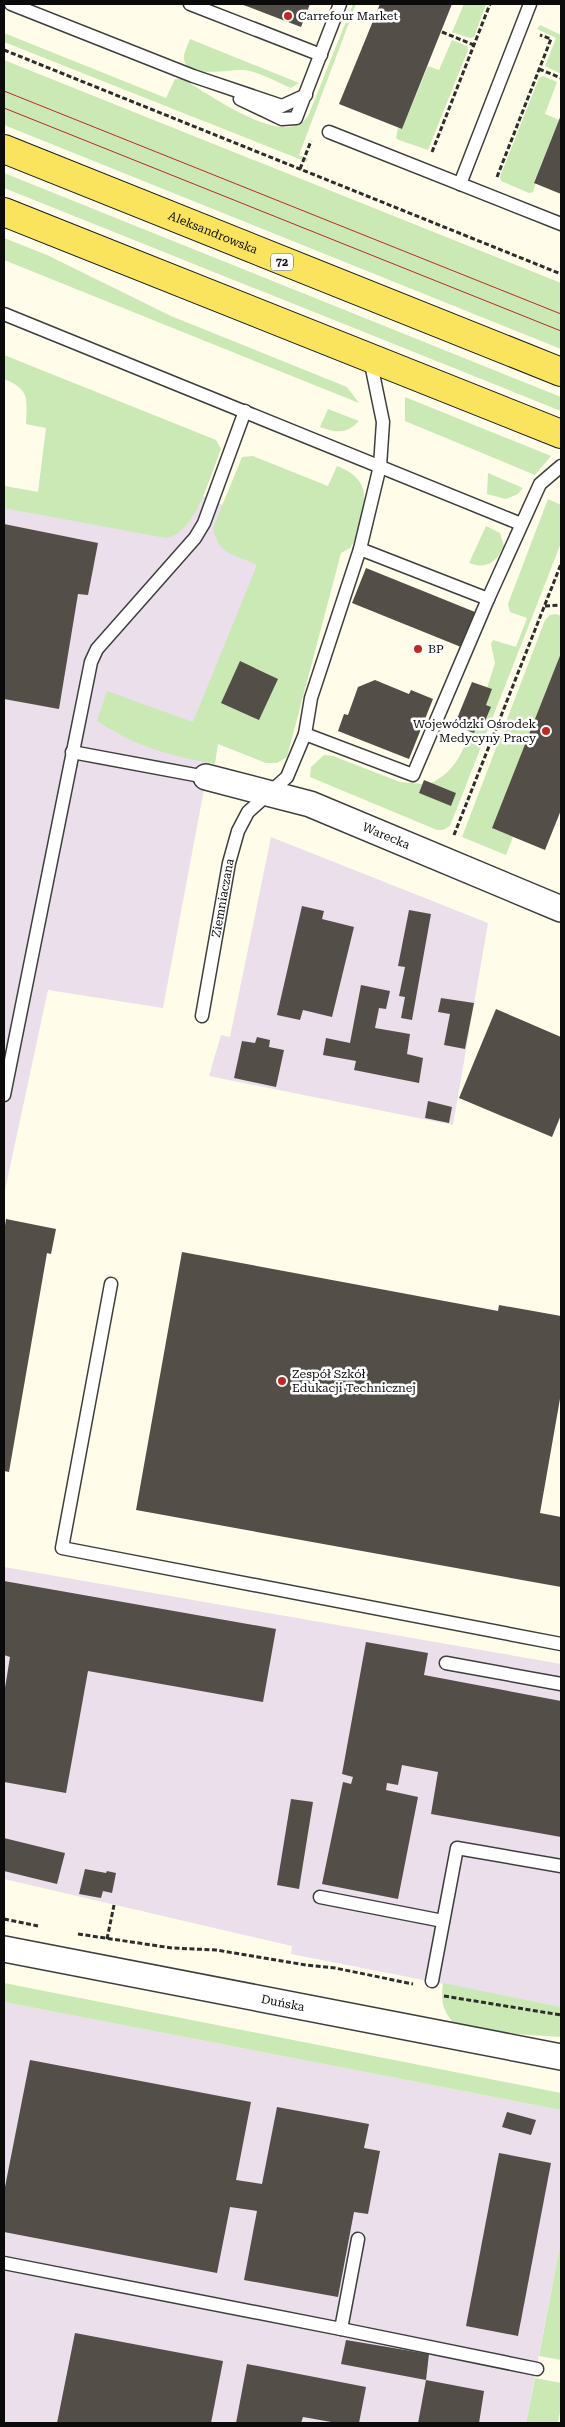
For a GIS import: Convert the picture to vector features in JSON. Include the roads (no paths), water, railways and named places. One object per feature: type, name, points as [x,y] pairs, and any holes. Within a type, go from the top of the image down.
[{"type":"main road","name":"Aleksandrowska","points":[[4,149],[561,372]]},
{"type":"main road","points":[[4,212],[561,434]]},
{"type":"street","name":"Warecka","points":[[206,777],[270,792],[310,804],[561,910]]},
{"type":"street","name":"Duńska","points":[[4,1949],[561,2057]]},
{"type":"lane","points":[[11,4],[193,76],[282,106],[306,95],[340,4]]},
{"type":"lane","points":[[190,4],[320,55]]},
{"type":"lane","points":[[460,184],[530,4]]},
{"type":"lane","points":[[328,132],[561,224]]},
{"type":"lane","points":[[4,314],[521,524]]},
{"type":"lane","name":"Ziemniaczana","points":[[202,1016],[229,863],[238,831],[248,812],[287,777],[305,734],[311,698],[360,548],[380,466],[383,422],[370,358]]},
{"type":"lane","points":[[4,1095],[91,662],[97,649],[195,538],[204,522],[245,412]]},
{"type":"lane","points":[[305,734],[413,776],[488,599],[540,484],[561,466]]},
{"type":"lane","points":[[360,548],[488,599]]},
{"type":"lane","points":[[72,752],[206,777]]},
{"type":"lane","points":[[111,1284],[62,1548],[561,1644]]},
{"type":"lane","points":[[446,1663],[561,1684]]},
{"type":"lane","points":[[432,1981],[457,1848],[561,1866]]},
{"type":"lane","points":[[320,1897],[443,1921]]},
{"type":"lane","points":[[341,2329],[358,2239]]},
{"type":"lane","points":[[4,2263],[537,2369]]},
{"type":"tram line","points":[[4,91],[561,314]]},
{"type":"tram line","points":[[4,108],[561,331]]},
{"type":"place","name":"Carrefour Market","points":[[288,16]]},
{"type":"place","name":"BP","points":[[418,649]]},
{"type":"place","name":"Wojewódzki Ośrodek Medycyny Pracy","points":[[546,731]]},
{"type":"place","name":"Zespół Szkół Edukacji Technicznej","points":[[282,1381]]}]
